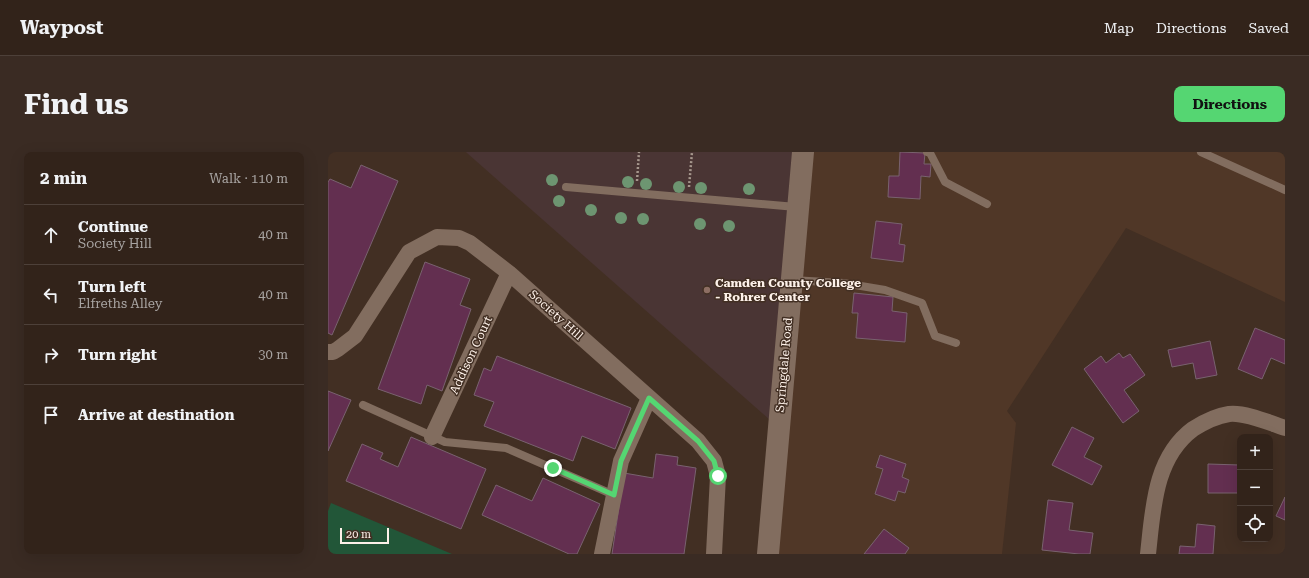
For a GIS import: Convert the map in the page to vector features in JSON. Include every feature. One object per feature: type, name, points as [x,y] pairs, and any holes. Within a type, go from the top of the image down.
[{"type":"main road","name":"Springdale Road","points":[[768,554],[803,152]]},
{"type":"street","name":"Society Hill","points":[[328,352],[333,352],[355,336],[410,252],[436,237],[459,238],[470,243],[509,273],[698,441],[714,461],[718,476],[714,554]]},
{"type":"street","name":"Addison Court","points":[[432,437],[509,273]]},
{"type":"street","points":[[602,554],[621,461],[649,398]]},
{"type":"street","points":[[1148,554],[1154,501],[1163,468],[1171,452],[1185,435],[1204,421],[1230,414],[1253,416],[1285,428]]},
{"type":"lane","points":[[927,152],[930,153],[945,182],[987,204]]},
{"type":"lane","points":[[1201,152],[1285,190]]},
{"type":"lane","points":[[566,187],[798,207]]},
{"type":"lane","points":[[792,280],[843,283],[885,290],[922,303],[935,336],[956,343]]},
{"type":"lane","points":[[363,405],[444,442],[506,448],[614,495]]},
{"type":"path","points":[[636,193],[639,152]]},
{"type":"path","points":[[688,198],[692,152]]},
{"type":"shaded area","name":"Camden County College - Rohrer Center","points":[[466,152],[803,152],[778,427],[467,153]]},
{"type":"shaded area","points":[[803,152],[1285,152],[1285,302],[1126,228],[1007,411],[1016,423],[1002,554],[768,554]]},
{"type":"green space","points":[[331,503],[452,554],[328,554],[328,511]]},
{"type":"building","points":[[900,152],[925,153],[924,164],[931,164],[930,177],[921,176],[920,199],[888,197],[889,176],[899,176]]},
{"type":"building","points":[[361,165],[398,181],[332,335],[328,333],[328,182],[330,179],[351,188]]},
{"type":"building","points":[[876,221],[902,224],[899,244],[905,245],[903,262],[871,258]]},
{"type":"building","points":[[425,262],[470,279],[460,305],[471,309],[442,391],[427,385],[421,404],[378,389]]},
{"type":"building","points":[[854,293],[893,297],[892,311],[907,313],[905,342],[856,338],[858,313],[852,313]]},
{"type":"building","points":[[1255,328],[1285,340],[1285,364],[1271,358],[1262,379],[1238,369]]},
{"type":"building","points":[[1210,341],[1217,375],[1196,379],[1193,363],[1172,367],[1168,350]]},
{"type":"building","points":[[1119,353],[1123,358],[1130,354],[1145,375],[1124,390],[1139,411],[1123,423],[1084,369],[1101,356],[1106,363]]},
{"type":"building","points":[[497,356],[631,408],[615,449],[582,436],[573,461],[484,426],[494,402],[474,395],[484,368],[491,371]]},
{"type":"building","points":[[328,391],[351,400],[328,451]]},
{"type":"building","points":[[1072,427],[1094,438],[1084,457],[1102,466],[1092,485],[1052,465]]},
{"type":"building","points":[[411,437],[486,469],[461,529],[346,481],[362,444],[383,453],[380,459],[398,467]]},
{"type":"building","points":[[656,454],[678,457],[677,465],[696,468],[684,554],[612,554],[624,473],[653,478]]},
{"type":"building","points":[[880,455],[906,464],[902,477],[909,480],[905,493],[898,491],[895,501],[875,494],[883,469],[876,467]]},
{"type":"building","points":[[1208,464],[1237,465],[1237,493],[1208,493]]},
{"type":"building","points":[[543,478],[600,504],[577,554],[569,554],[482,515],[496,485],[532,501]]},
{"type":"building","points":[[1285,497],[1285,520],[1276,516]]},
{"type":"building","points":[[1048,500],[1073,503],[1069,530],[1093,533],[1090,554],[1042,550]]},
{"type":"building","points":[[1197,524],[1215,526],[1213,554],[1179,554],[1180,546],[1195,547]]},
{"type":"building","points":[[884,529],[909,548],[905,554],[864,554]]},
{"type":"place","name":"Camden County College - Rohrer Center","points":[[707,290]]},
{"type":"route","points":[[553,468],[614,495],[621,461],[649,398],[698,441],[714,461],[718,476]]}]
